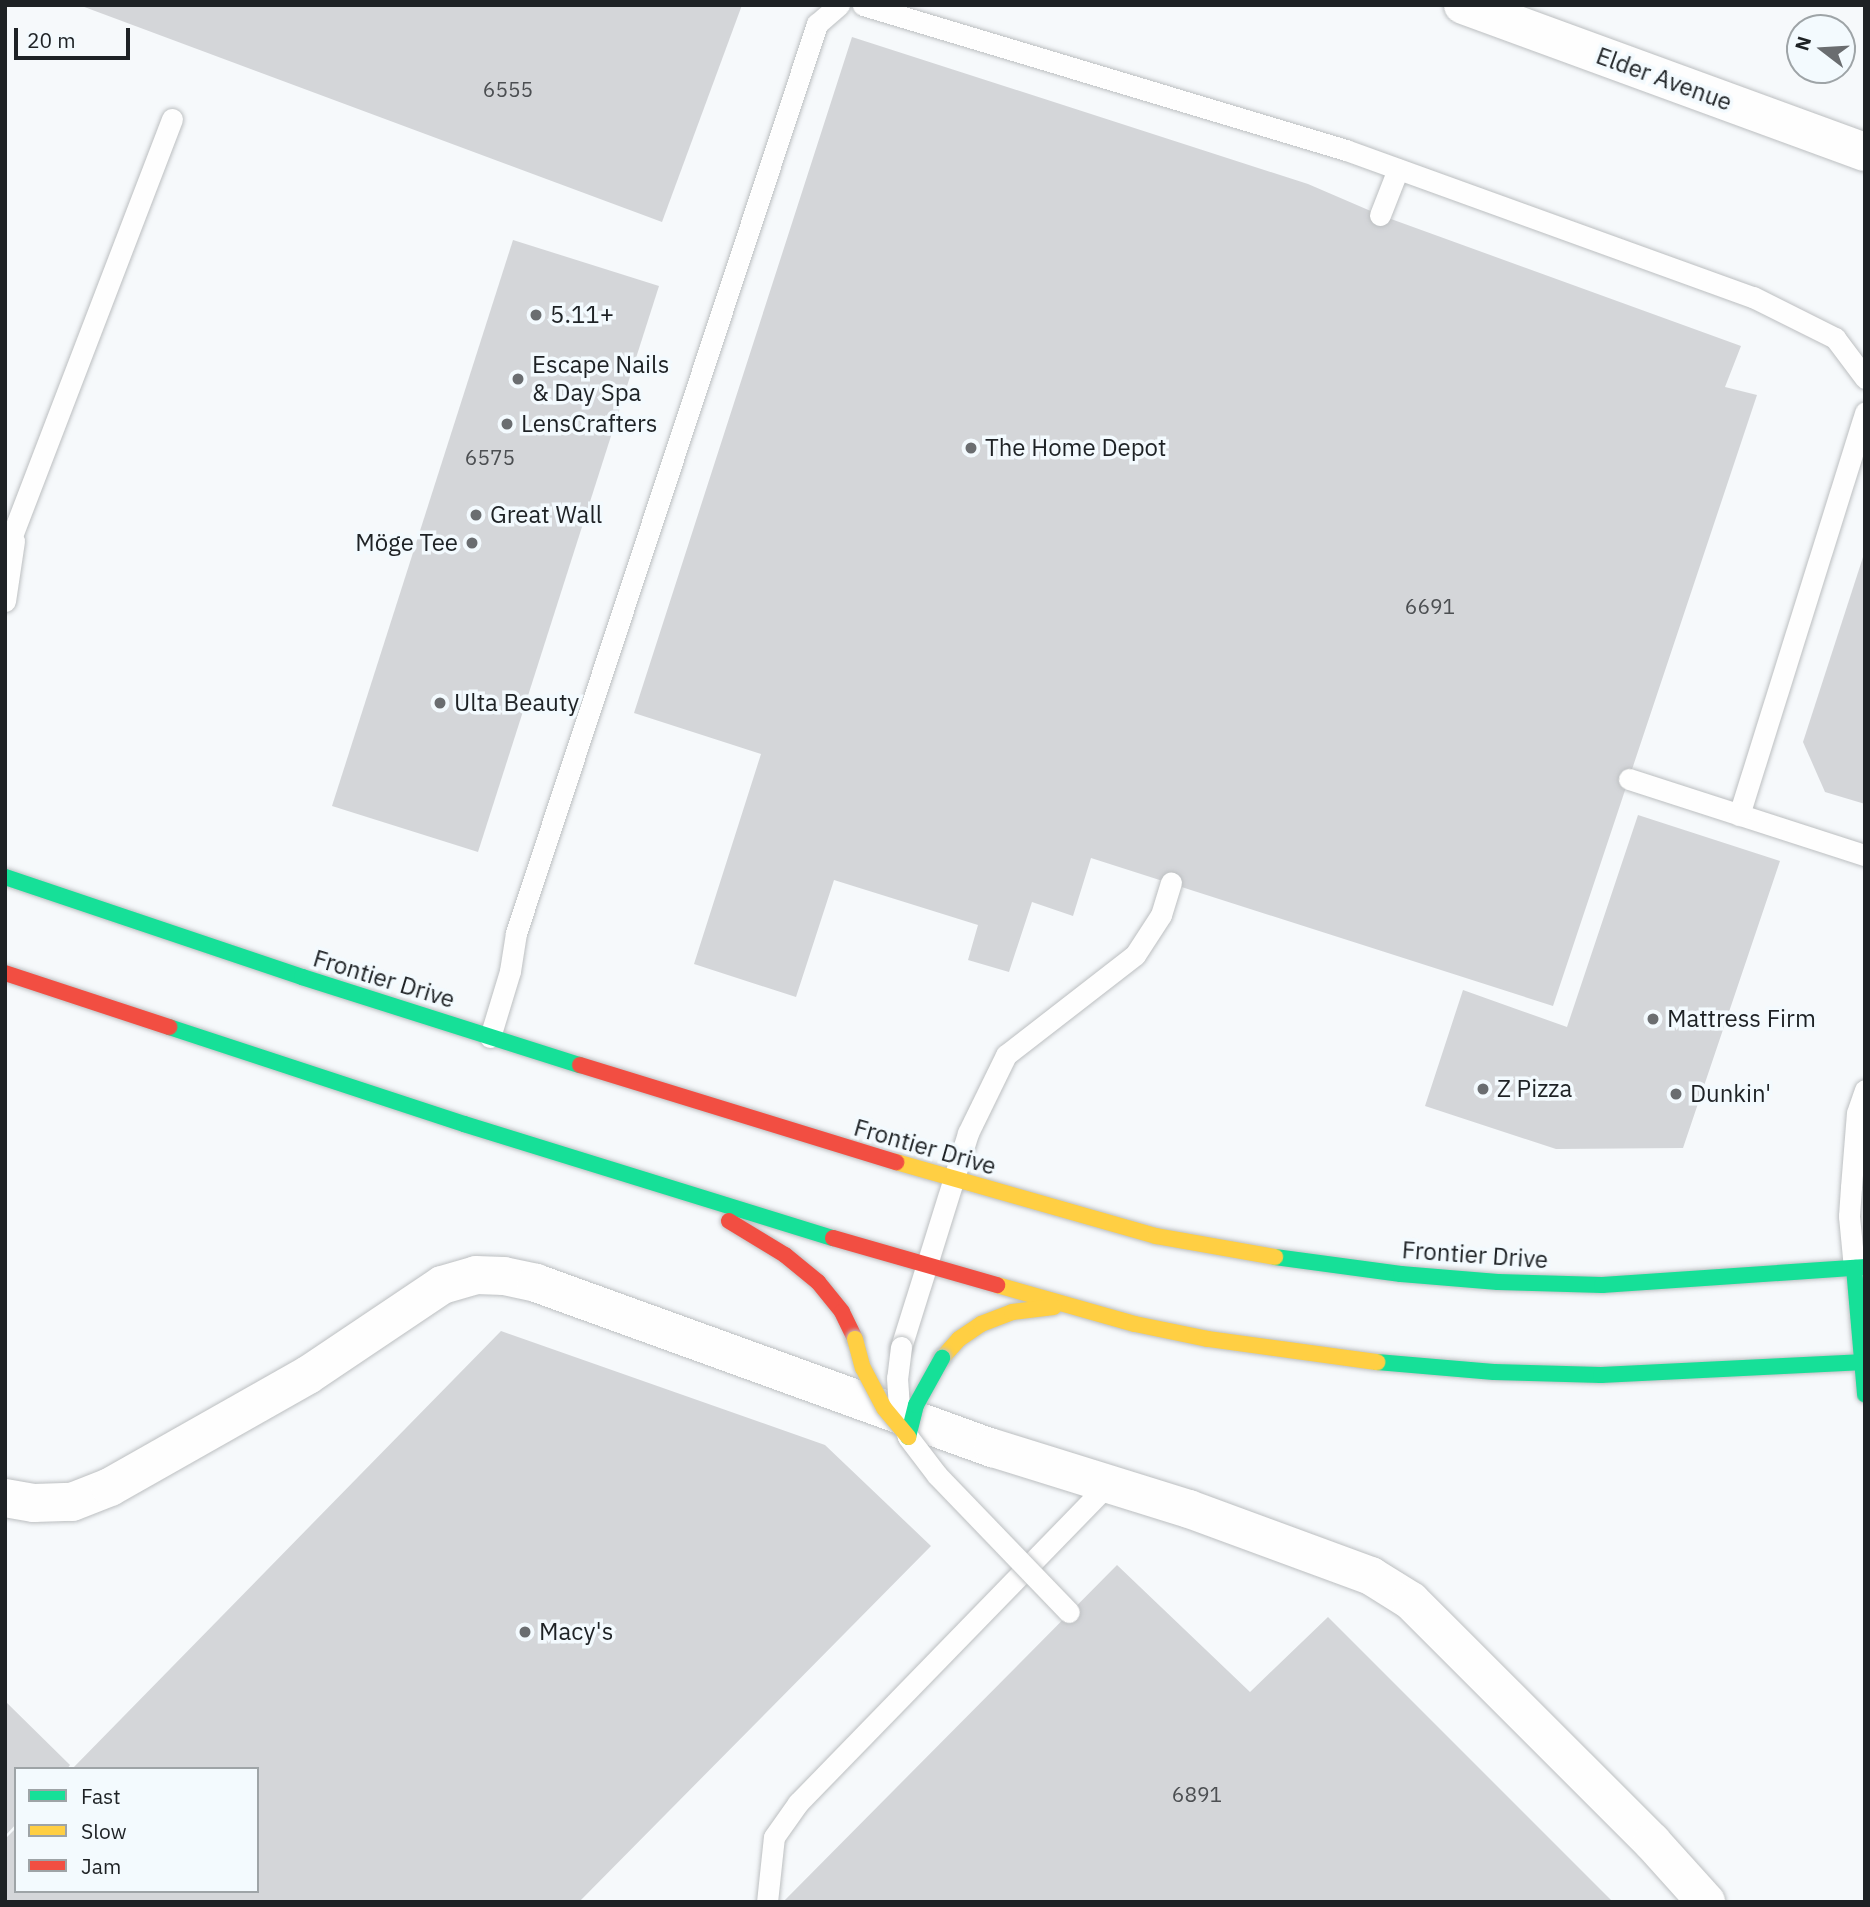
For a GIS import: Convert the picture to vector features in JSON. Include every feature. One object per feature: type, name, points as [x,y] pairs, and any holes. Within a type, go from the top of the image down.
[{"type":"main road","name":"Frontier Drive","points":[[5,877],[302,978],[489,1037],[954,1178],[1156,1236],[1223,1250],[1401,1274],[1602,1285],[1859,1267]]},
{"type":"main road","points":[[5,973],[376,1096],[645,1180],[1067,1306],[1208,1339],[1391,1364],[1494,1372],[1615,1375],[1863,1362]]},
{"type":"main road","points":[[645,1180],[739,1226],[785,1255],[818,1282],[842,1312],[855,1339],[863,1368],[884,1408],[908,1437]]},
{"type":"main road","points":[[1859,1267],[1865,1395]]},
{"type":"main road","points":[[908,1437],[916,1405],[942,1358],[960,1339],[981,1324],[1012,1312],[1067,1306]]},
{"type":"street","name":"Elder Avenue","points":[[1463,5],[1865,152]]},
{"type":"street","points":[[5,1498],[34,1503],[72,1502],[110,1487],[308,1375],[442,1285],[476,1275],[504,1276],[536,1283],[993,1448],[1189,1509],[1371,1576],[1411,1601],[1652,1842],[1706,1902]]},
{"type":"lane","points":[[489,1037],[510,971],[516,933],[817,24],[839,5]]},
{"type":"lane","points":[[863,5],[1346,150],[1753,297],[1835,338],[1865,378]]},
{"type":"lane","points":[[5,601],[10,546],[172,119]]},
{"type":"lane","points":[[1380,215],[1398,169]]},
{"type":"lane","points":[[1739,815],[1865,412]]},
{"type":"lane","points":[[1629,779],[1865,855]]},
{"type":"lane","points":[[1069,1612],[937,1475],[908,1437],[899,1409],[897,1378],[901,1347],[968,1133],[1006,1055],[1135,955],[1161,915],[1171,883]]},
{"type":"lane","points":[[1859,1267],[1849,1216],[1857,1113],[1865,1090]]},
{"type":"lane","points":[[767,1902],[774,1837],[797,1802],[1107,1485]]},
{"type":"building","points":[[79,5],[742,5],[662,222]]},
{"type":"building","points":[[852,37],[1308,184],[1380,215],[1741,346],[1725,387],[1757,395],[1553,1006],[1091,858],[1073,916],[1032,902],[1009,972],[968,960],[978,925],[834,880],[796,997],[694,964],[761,754],[634,713]]},
{"type":"building","points":[[513,240],[659,286],[478,852],[332,806]]},
{"type":"building","points":[[1864,554],[1865,804],[1825,792],[1803,742]]},
{"type":"building","points":[[1638,815],[1780,861],[1683,1148],[1556,1149],[1425,1106],[1463,990],[1567,1027]]},
{"type":"building","name":"Macy's","points":[[501,1331],[825,1445],[931,1546],[579,1902],[5,1902],[5,1839],[14,1830],[14,1893],[259,1893],[259,1767],[74,1767]]},
{"type":"building","points":[[1117,1565],[1250,1692],[1328,1617],[1613,1902],[783,1902]]},
{"type":"building","points":[[5,1701],[70,1765],[14,1767],[14,1826],[5,1836]]},
{"type":"traffic: fast","points":[[5,877],[302,977],[580,1065]]},
{"type":"traffic: fast","points":[[169,1027],[464,1124],[833,1238]]},
{"type":"traffic: fast","points":[[1275,1257],[1401,1274],[1498,1282],[1602,1285],[1865,1267]]},
{"type":"traffic: fast","points":[[1854,1268],[1865,1395]]},
{"type":"traffic: fast","points":[[908,1437],[916,1405],[942,1358]]},
{"type":"traffic: fast","points":[[1377,1362],[1494,1372],[1601,1375],[1865,1362]]},
{"type":"traffic: slow","points":[[896,1162],[1156,1236],[1275,1257]]},
{"type":"traffic: slow","points":[[997,1285],[1135,1324],[1208,1339],[1377,1362]]},
{"type":"traffic: slow","points":[[942,1358],[959,1339],[981,1324],[1012,1312],[1054,1307]]},
{"type":"traffic: slow","points":[[855,1339],[863,1368],[884,1408],[908,1437]]},
{"type":"traffic: jam","points":[[5,973],[169,1027]]},
{"type":"traffic: jam","points":[[580,1065],[896,1162]]},
{"type":"traffic: jam","points":[[729,1221],[785,1255],[818,1282],[842,1312],[855,1339]]},
{"type":"traffic: jam","points":[[833,1238],[997,1285]]},
{"type":"place","name":"5.11+","points":[[536,315]]},
{"type":"place","name":"Escape Nails & Day Spa","points":[[518,379]]},
{"type":"place","name":"LensCrafters","points":[[507,424]]},
{"type":"place","name":"The Home Depot","points":[[971,448]]},
{"type":"place","name":"Great Wall","points":[[476,515]]},
{"type":"place","name":"Möge Tee","points":[[472,543]]},
{"type":"place","name":"Ulta Beauty","points":[[440,703]]},
{"type":"place","name":"Mattress Firm","points":[[1653,1019]]},
{"type":"place","name":"Z Pizza","points":[[1483,1089]]},
{"type":"place","name":"Dunkin'","points":[[1676,1094]]},
{"type":"place","name":"Macy's","points":[[525,1632]]}]
